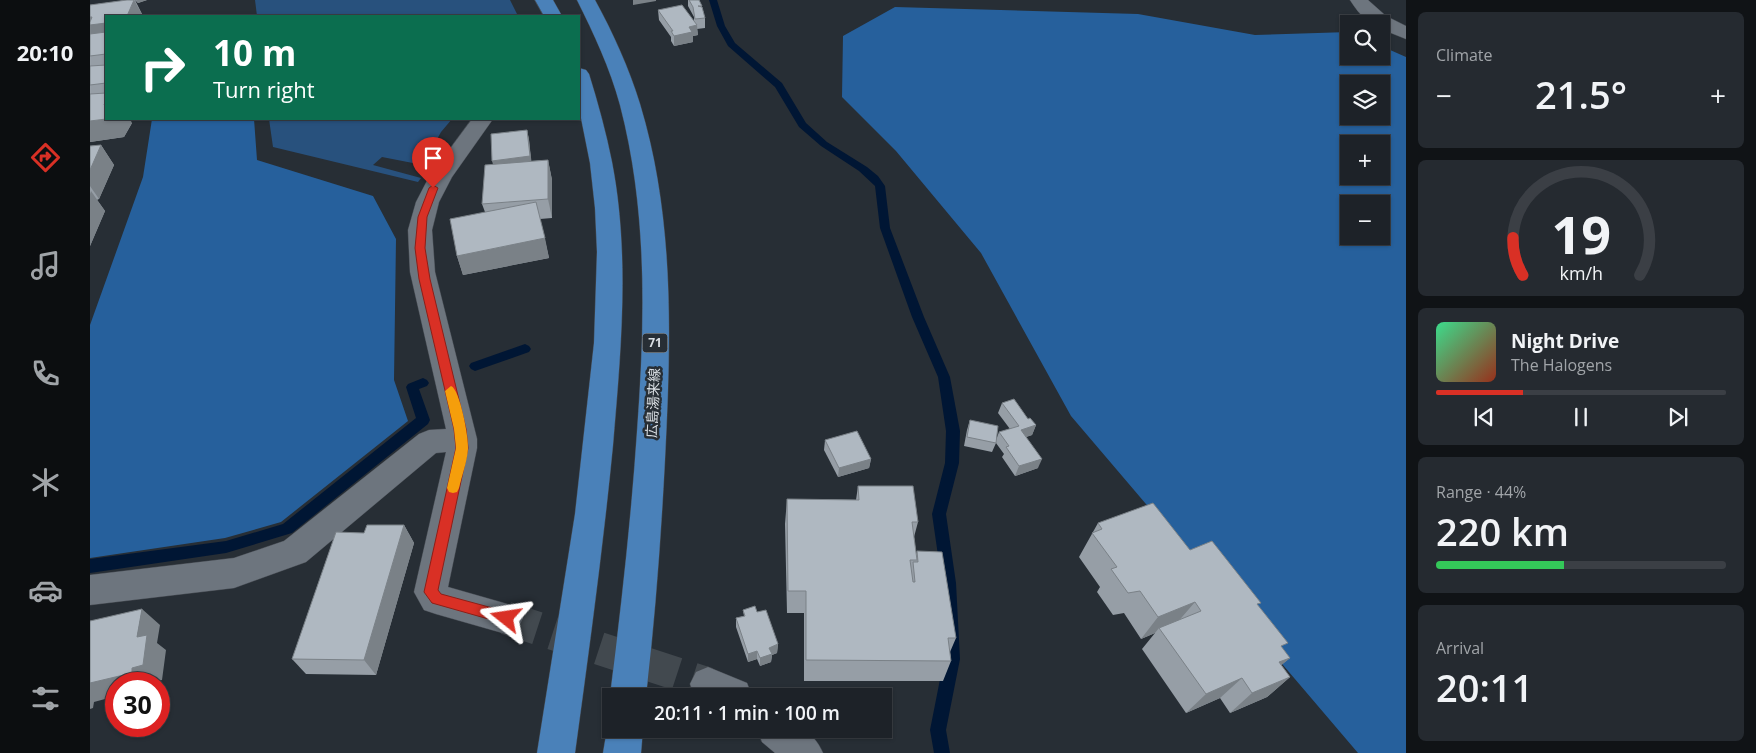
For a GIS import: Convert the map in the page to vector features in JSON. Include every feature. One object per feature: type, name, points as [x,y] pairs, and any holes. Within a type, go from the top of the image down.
[{"type":"main road","points":[[544,0],[552,15]]},
{"type":"main road","name":"広島湯来線","points":[[586,0],[613,57],[634,123],[650,208],[654,262],[656,326],[654,400],[647,510],[629,688]]},
{"type":"main road","points":[[556,753],[594,488],[609,329],[609,232],[606,186],[595,123],[580,77]]},
{"type":"main road","points":[[622,753],[624,738]]},
{"type":"street","points":[[1359,0],[1366,12],[1393,28],[1406,33]]},
{"type":"street","points":[[482,120],[450,161],[433,188],[422,217],[420,248],[425,279],[462,439],[462,448],[430,592],[436,599],[506,618]]},
{"type":"street","points":[[90,590],[234,573],[295,552],[429,442],[462,439]]},
{"type":"street","points":[[786,738],[804,753]]},
{"type":"shaded area","points":[[255,0],[510,0],[518,15],[257,15]]},
{"type":"shaded area","points":[[895,7],[1138,14],[1255,35],[1340,32],[1340,65],[1390,65],[1390,50],[1406,57],[1406,753],[1358,753],[1071,416],[981,253],[896,151],[842,97],[843,36]]},
{"type":"shaded area","points":[[152,120],[254,120],[257,160],[373,196],[396,239],[394,380],[408,421],[281,522],[225,538],[90,558],[90,325],[143,177]]},
{"type":"shaded area","points":[[269,120],[451,120],[441,132],[423,165],[382,157],[373,165],[421,178],[418,182],[273,147]]},
{"type":"building","points":[[134,0],[127,15],[105,15],[105,23],[90,25],[92,17],[90,17],[90,5]]},
{"type":"building","points":[[689,0],[699,0],[702,6],[698,6],[702,7],[705,18],[695,19],[693,7]]},
{"type":"building","points":[[682,5],[697,25],[689,27],[692,32],[674,36],[671,31],[673,31],[658,10]]},
{"type":"building","points":[[105,32],[105,54],[90,56],[90,34]]},
{"type":"building","points":[[105,65],[105,83],[90,85],[90,66]]},
{"type":"building","points":[[105,93],[105,119],[90,121],[90,94]]},
{"type":"building","points":[[527,130],[530,156],[492,161],[491,134]]},
{"type":"building","points":[[101,145],[90,170],[90,146]]},
{"type":"building","points":[[548,160],[548,199],[482,204],[485,165]]},
{"type":"building","points":[[536,202],[545,238],[457,256],[450,219]]},
{"type":"building","points":[[1014,399],[1028,419],[1030,418],[1036,425],[1021,430],[1042,459],[1019,466],[1006,447],[1009,446],[999,432],[1019,426],[1002,403]]},
{"type":"building","points":[[970,420],[998,426],[996,443],[967,437]]},
{"type":"building","points":[[857,431],[871,459],[839,468],[825,440]]},
{"type":"building","points":[[858,486],[913,486],[918,522],[912,522],[917,560],[910,560],[913,582],[915,582],[913,562],[918,562],[917,551],[942,552],[956,638],[948,638],[951,661],[806,660],[806,591],[788,591],[787,499],[859,500]]},
{"type":"building","points":[[1153,503],[1190,550],[1212,541],[1261,603],[1257,604],[1288,643],[1281,646],[1290,658],[1279,662],[1290,677],[1252,693],[1242,678],[1206,694],[1159,628],[1201,611],[1195,602],[1158,617],[1140,591],[1128,593],[1111,569],[1117,567],[1092,533],[1102,529],[1098,523]]},
{"type":"building","points":[[367,525],[404,525],[364,660],[292,659],[336,532],[364,533]]},
{"type":"building","points":[[755,606],[757,612],[766,610],[778,644],[769,648],[772,654],[760,658],[757,651],[748,654],[736,618],[745,616],[743,610]]},
{"type":"building","points":[[142,609],[137,637],[147,635],[143,665],[132,668],[132,672],[105,672],[105,679],[90,683],[90,621]]},
{"type":"waterway","points":[[713,0],[721,26],[731,44],[779,85],[802,125],[824,144],[863,169],[880,186],[885,228],[918,317],[944,377],[953,431],[952,463],[939,514],[949,583],[952,659],[938,730],[942,753]]},
{"type":"waterway","points":[[475,366],[525,349]]},
{"type":"waterway","points":[[90,566],[226,547],[287,529],[423,420],[412,387],[423,383]]},
{"type":"tunnel","points":[[506,618],[708,684]]},
{"type":"slow traffic","points":[[451,391],[462,439],[462,448],[453,488]]},
{"type":"route","points":[[433,188],[422,217],[420,248],[425,279],[460,429],[462,448],[430,592],[436,599],[506,618]]}]
